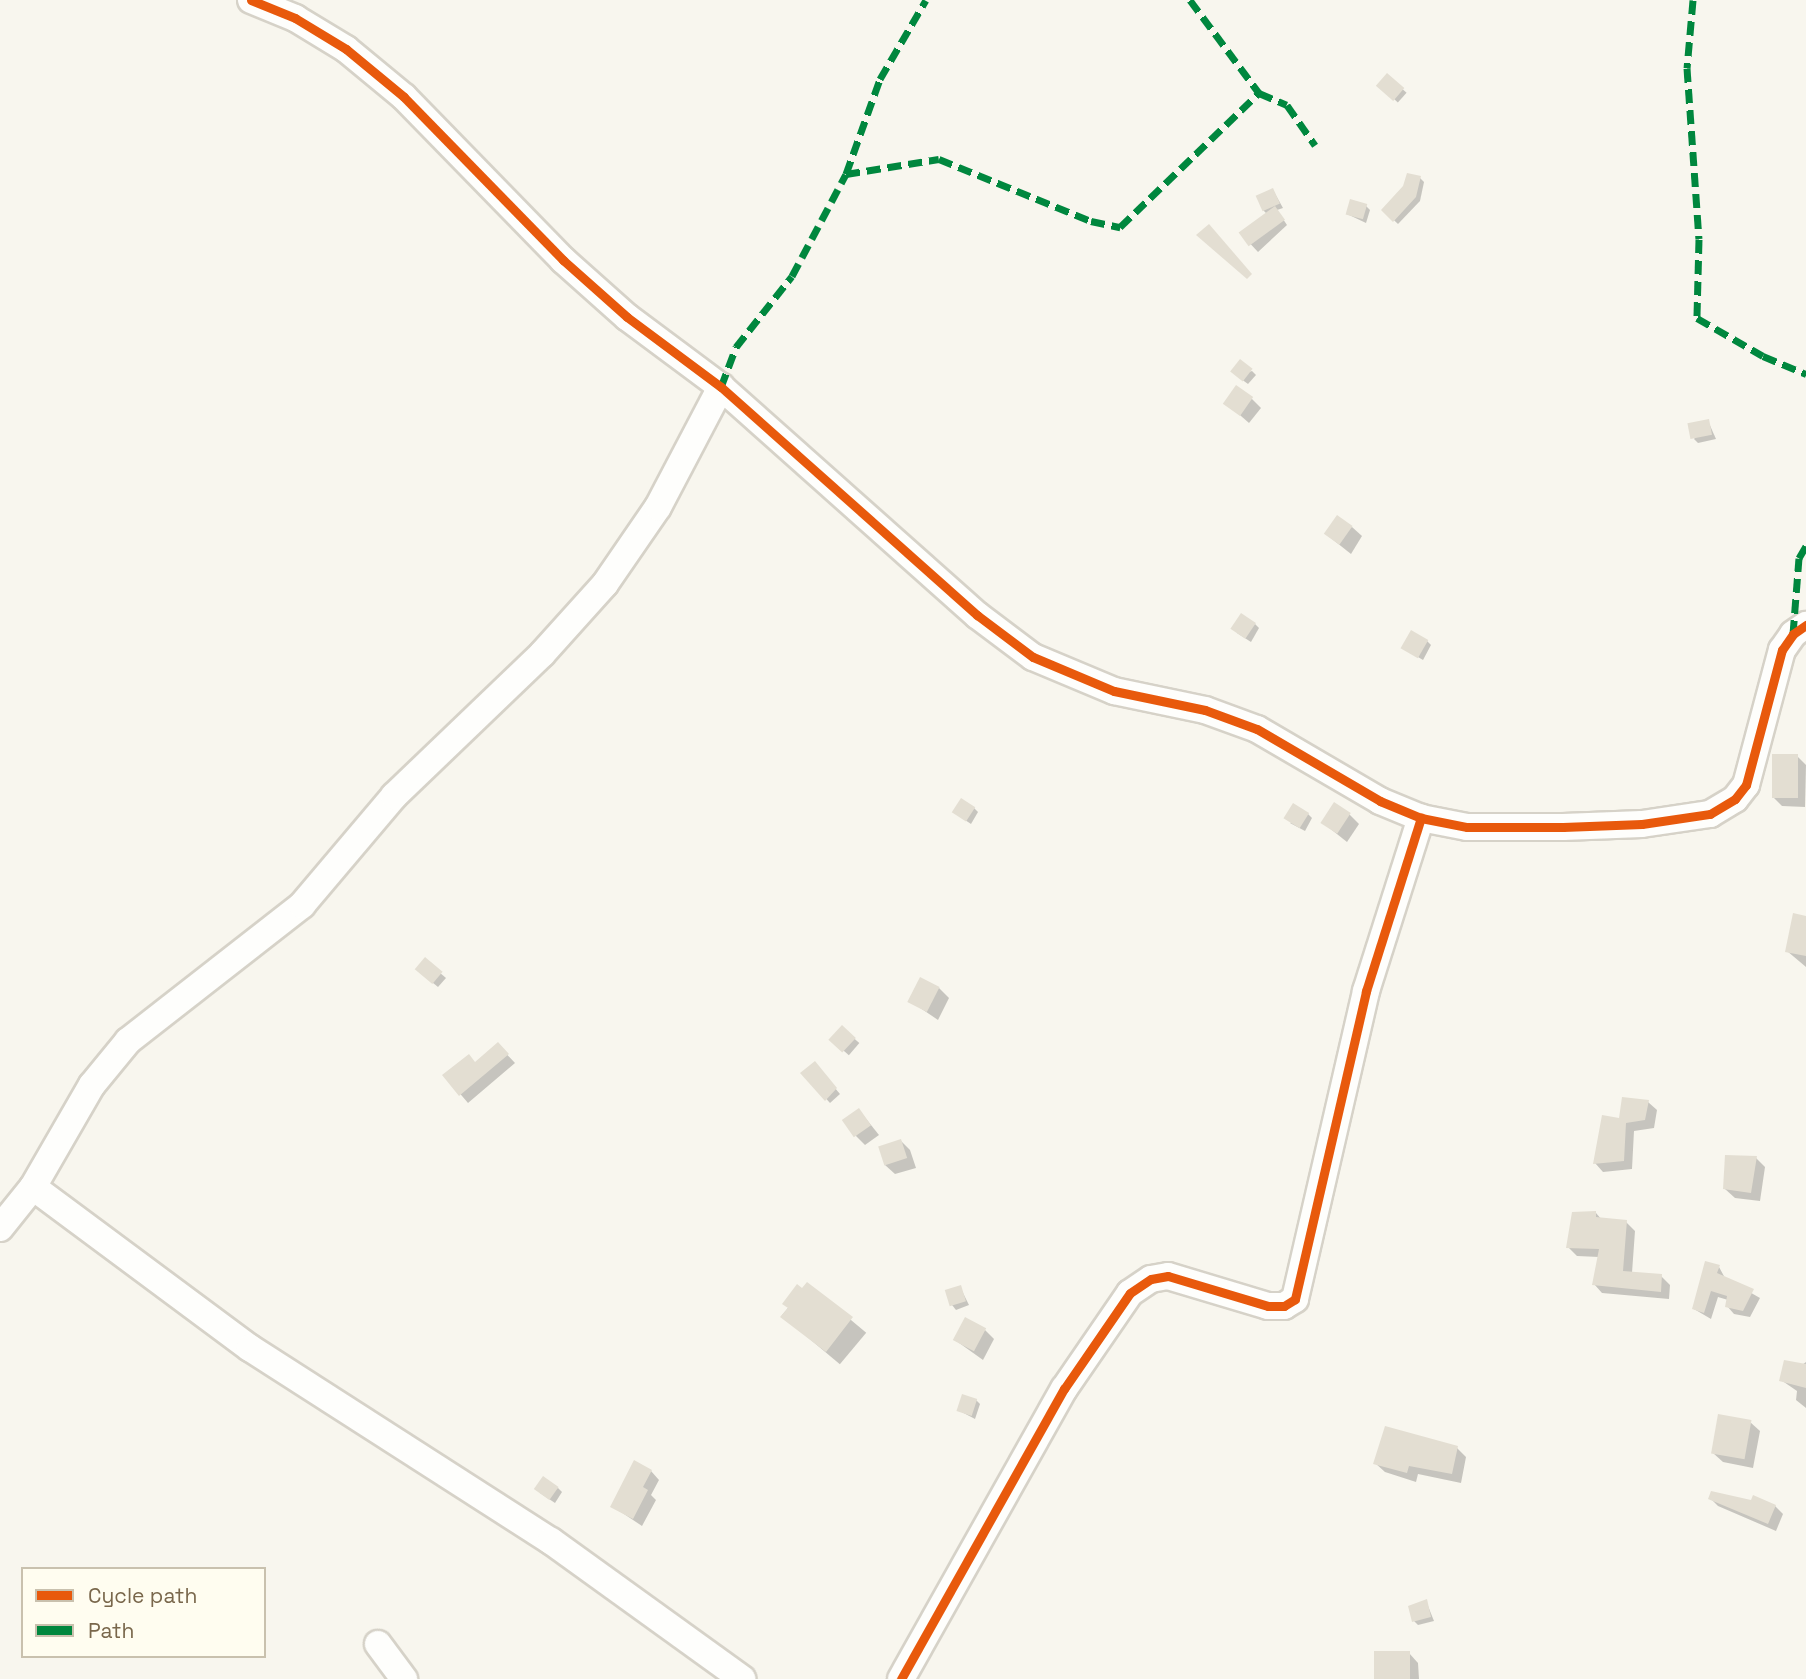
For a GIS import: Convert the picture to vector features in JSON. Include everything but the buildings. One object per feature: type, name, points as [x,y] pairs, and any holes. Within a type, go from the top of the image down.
[{"type":"street","points":[[251,0],[295,18],[356,57],[420,113],[564,260],[627,317],[720,387],[977,615],[1032,657],[1088,683],[1205,710],[1257,729],[1380,800],[1421,818],[1467,827],[1563,827],[1710,814],[1735,799],[1746,785],[1782,650],[1793,634],[1806,625]]},
{"type":"street","points":[[0,1228],[33,1187],[92,1085],[128,1041],[302,905],[394,796],[541,654],[605,584],[658,507],[720,387]]},
{"type":"street","points":[[901,1679],[1064,1389],[1130,1293],[1151,1279],[1168,1276],[1268,1306],[1284,1307],[1295,1299],[1362,1004],[1421,818]]},
{"type":"street","points":[[33,1187],[250,1348],[551,1541],[741,1679]]},
{"type":"street","points":[[378,1644],[404,1679]]},
{"type":"marked path","points":[[846,174],[880,79],[926,0]]},
{"type":"marked path","points":[[1190,0],[1259,93]]},
{"type":"marked path","points":[[1693,0],[1687,68],[1699,239],[1697,318],[1763,356],[1806,374]]},
{"type":"marked path","points":[[721,387],[736,347],[792,276],[846,174],[939,159],[1091,221],[1120,227],[1259,93],[1287,105],[1315,145]]},
{"type":"marked path","points":[[1793,634],[1799,558],[1806,546]]},
{"type":"cycle path","points":[[251,0],[295,18],[346,49],[404,97],[563,260],[627,317],[721,387],[977,615],[1033,657],[1114,691],[1205,710],[1257,729],[1380,801],[1421,818],[1467,827],[1563,827],[1642,824],[1710,814],[1735,799],[1746,785],[1782,650],[1793,634],[1806,625]]},
{"type":"cycle path","points":[[901,1679],[1064,1389],[1130,1293],[1151,1279],[1168,1276],[1268,1306],[1284,1306],[1295,1299],[1366,991],[1421,818]]}]
